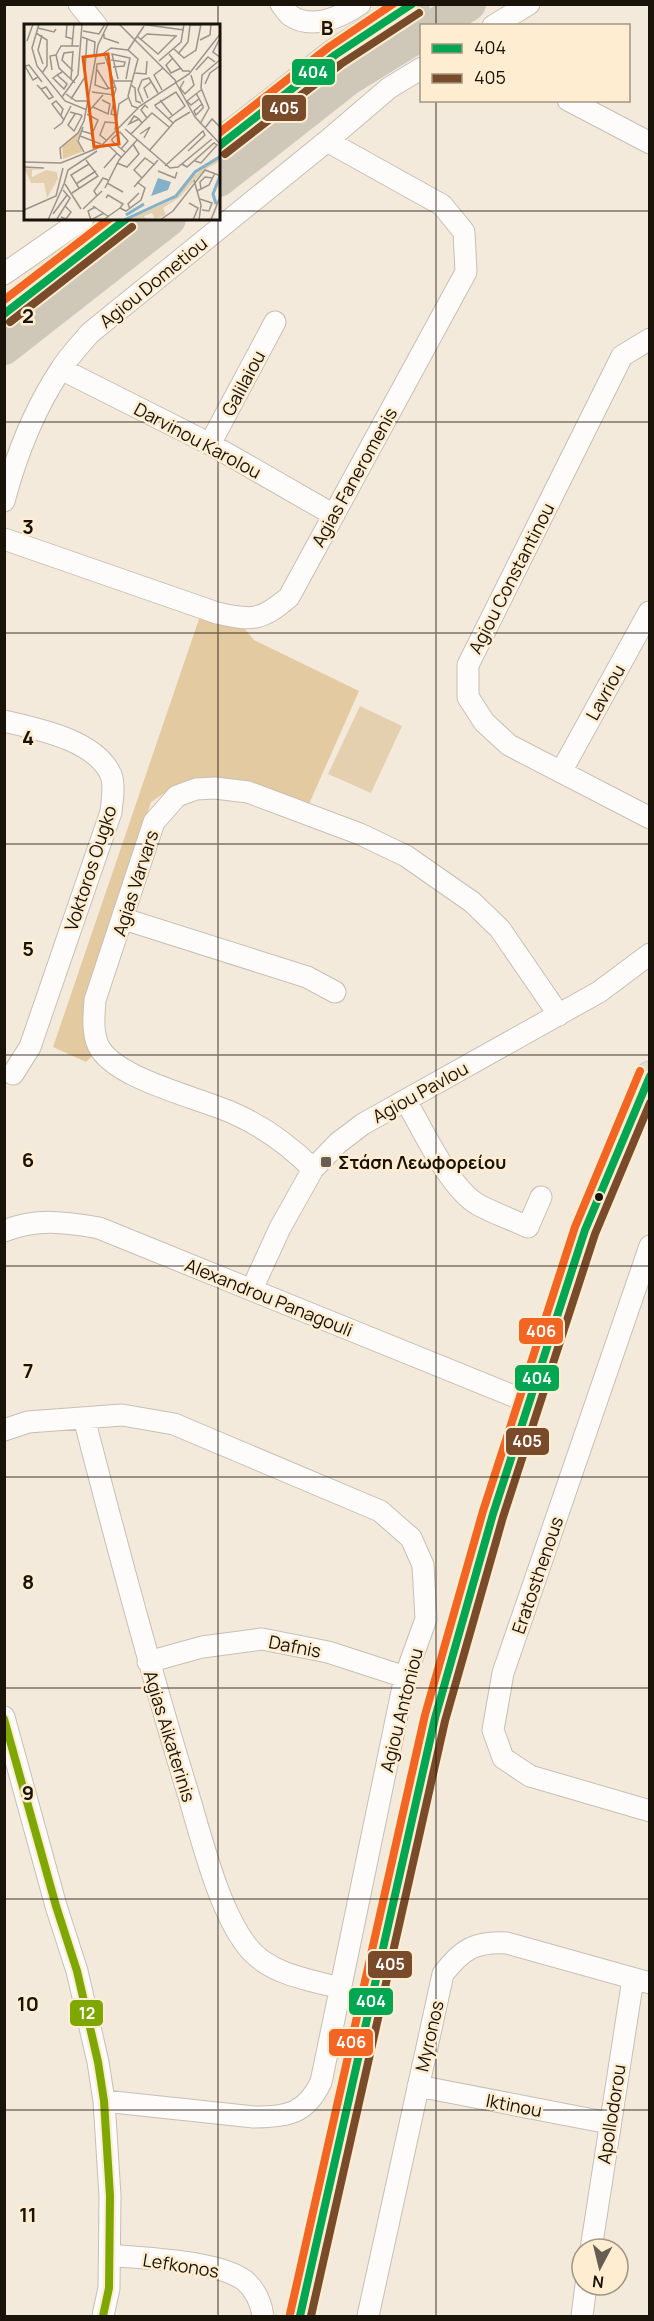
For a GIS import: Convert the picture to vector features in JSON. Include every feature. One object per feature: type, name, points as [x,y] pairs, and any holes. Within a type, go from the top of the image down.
[{"type":"highway","points":[[220,145],[335,55],[413,4]]},
{"type":"highway","points":[[437,24],[469,4]]},
{"type":"highway","points":[[220,179],[350,78],[420,34]]},
{"type":"highway","points":[[4,348],[44,300],[125,220]]},
{"type":"highway","points":[[4,314],[44,300],[168,220]]},
{"type":"main road","points":[[300,2316],[435,1718],[493,1514],[585,1230],[650,1075]]},
{"type":"street","points":[[79,4],[95,24]]},
{"type":"street","points":[[281,4],[291,16],[313,23],[343,15],[360,4]]},
{"type":"street","points":[[496,24],[529,4]]},
{"type":"street","name":"Agiou Dometiou","points":[[4,501],[12,472],[38,411],[61,369],[90,333],[389,88],[420,69]]},
{"type":"street","points":[[572,102],[650,143]]},
{"type":"street","name":"Agias Faneromenis","points":[[4,539],[217,613],[245,619],[272,611],[289,597],[466,272],[464,232],[442,205],[327,141]]},
{"type":"street","points":[[4,274],[82,220]]},
{"type":"street","name":"Galilaiou","points":[[210,444],[275,322]]},
{"type":"street","name":"Agiou Constantinou","points":[[650,339],[622,356],[468,665],[468,696],[484,722],[509,745],[650,818]]},
{"type":"street","name":"Darvinou Karolou","points":[[61,369],[210,444],[334,515]]},
{"type":"street","name":"Lavriou","points":[[561,772],[648,612]]},
{"type":"street","name":"Voktoros Ougko","points":[[4,721],[43,730],[93,751],[111,775],[113,794],[111,812],[30,1047],[13,1074]]},
{"type":"street","name":"Agias Varvars","points":[[313,1169],[288,1144],[236,1114],[122,1071],[98,1047],[93,1026],[95,1000],[124,919],[154,822],[177,796],[196,789],[214,788],[248,792],[360,834],[405,856],[463,895],[501,930],[559,1015]]},
{"type":"street","points":[[124,919],[307,977],[335,992]]},
{"type":"street","name":"Agiou Pavlou","points":[[252,1289],[280,1228],[313,1169],[338,1143],[363,1124],[599,992],[650,954]]},
{"type":"street","points":[[406,1101],[447,1172],[459,1188],[475,1203],[528,1227],[541,1197]]},
{"type":"street","name":"Alexandrou Panagouli","points":[[4,1231],[40,1221],[70,1222],[99,1228],[528,1402]]},
{"type":"street","name":"Eratosthenous","points":[[650,1246],[503,1673],[493,1730],[503,1758],[530,1776],[650,1811]]},
{"type":"street","name":"Agiou Antoniou","points":[[4,1430],[28,1422],[122,1415],[174,1424],[380,1511],[411,1538],[423,1565],[426,1619],[405,1677],[321,2082],[315,2095],[304,2107],[290,2114],[254,2117],[104,2101]]},
{"type":"street","name":"Agias Aikaterinis","points":[[84,1418],[148,1662],[208,1858],[231,1922],[248,1948],[266,1963],[287,1974],[341,1988]]},
{"type":"street","name":"Dafnis","points":[[148,1662],[202,1647],[262,1639],[328,1652],[405,1677]]},
{"type":"street","points":[[4,1718],[89,2017],[104,2101],[110,2196],[110,2255],[109,2288],[103,2316]]},
{"type":"street","name":"Myronos","points":[[368,2316],[443,1974],[456,1956],[473,1946],[489,1942],[507,1943],[641,1981]]},
{"type":"street","name":"Apollodorou","points":[[593,2237],[609,2123],[641,1981]]},
{"type":"street","name":"Iktinou","points":[[418,2086],[609,2123]]},
{"type":"street","name":"Lefkonos","points":[[110,2255],[205,2265],[228,2272],[243,2280],[255,2292],[263,2316]]},
{"type":"street","points":[[582,2316],[584,2297]]},
{"type":"shaded area","points":[[199,619],[243,627],[254,640],[359,691],[309,804],[250,782],[214,777],[178,784],[151,802],[87,1000],[94,1054],[86,1062],[53,1047]]},
{"type":"shaded area","points":[[360,706],[402,726],[371,793],[328,774]]},
{"type":"transit line","name":"406","points":[[220,132],[329,47],[393,4]]},
{"type":"transit line","name":"404","points":[[220,145],[335,55],[412,4]]},
{"type":"transit line","name":"405","points":[[225,154],[341,64],[419,13]]},
{"type":"transit line","name":"406","points":[[4,300],[108,220]]},
{"type":"transit line","name":"404","points":[[4,314],[125,220]]},
{"type":"transit line","name":"405","points":[[10,322],[132,227]]},
{"type":"transit line","name":"406","points":[[290,2314],[425,1715],[483,1511],[575,1227],[640,1071]]},
{"type":"transit line","name":"404","points":[[300,2316],[435,1718],[493,1514],[585,1230],[650,1076]]},
{"type":"transit line","name":"405","points":[[311,2316],[445,1721],[503,1517],[595,1234],[650,1103]]},
{"type":"transit line","name":"12","points":[[4,1719],[56,1906],[77,1971],[98,2062],[104,2101],[110,2196],[109,2288],[103,2316]]},
{"type":"place","name":"Στάση Λεωφορείου","points":[[326,1162]]}]
